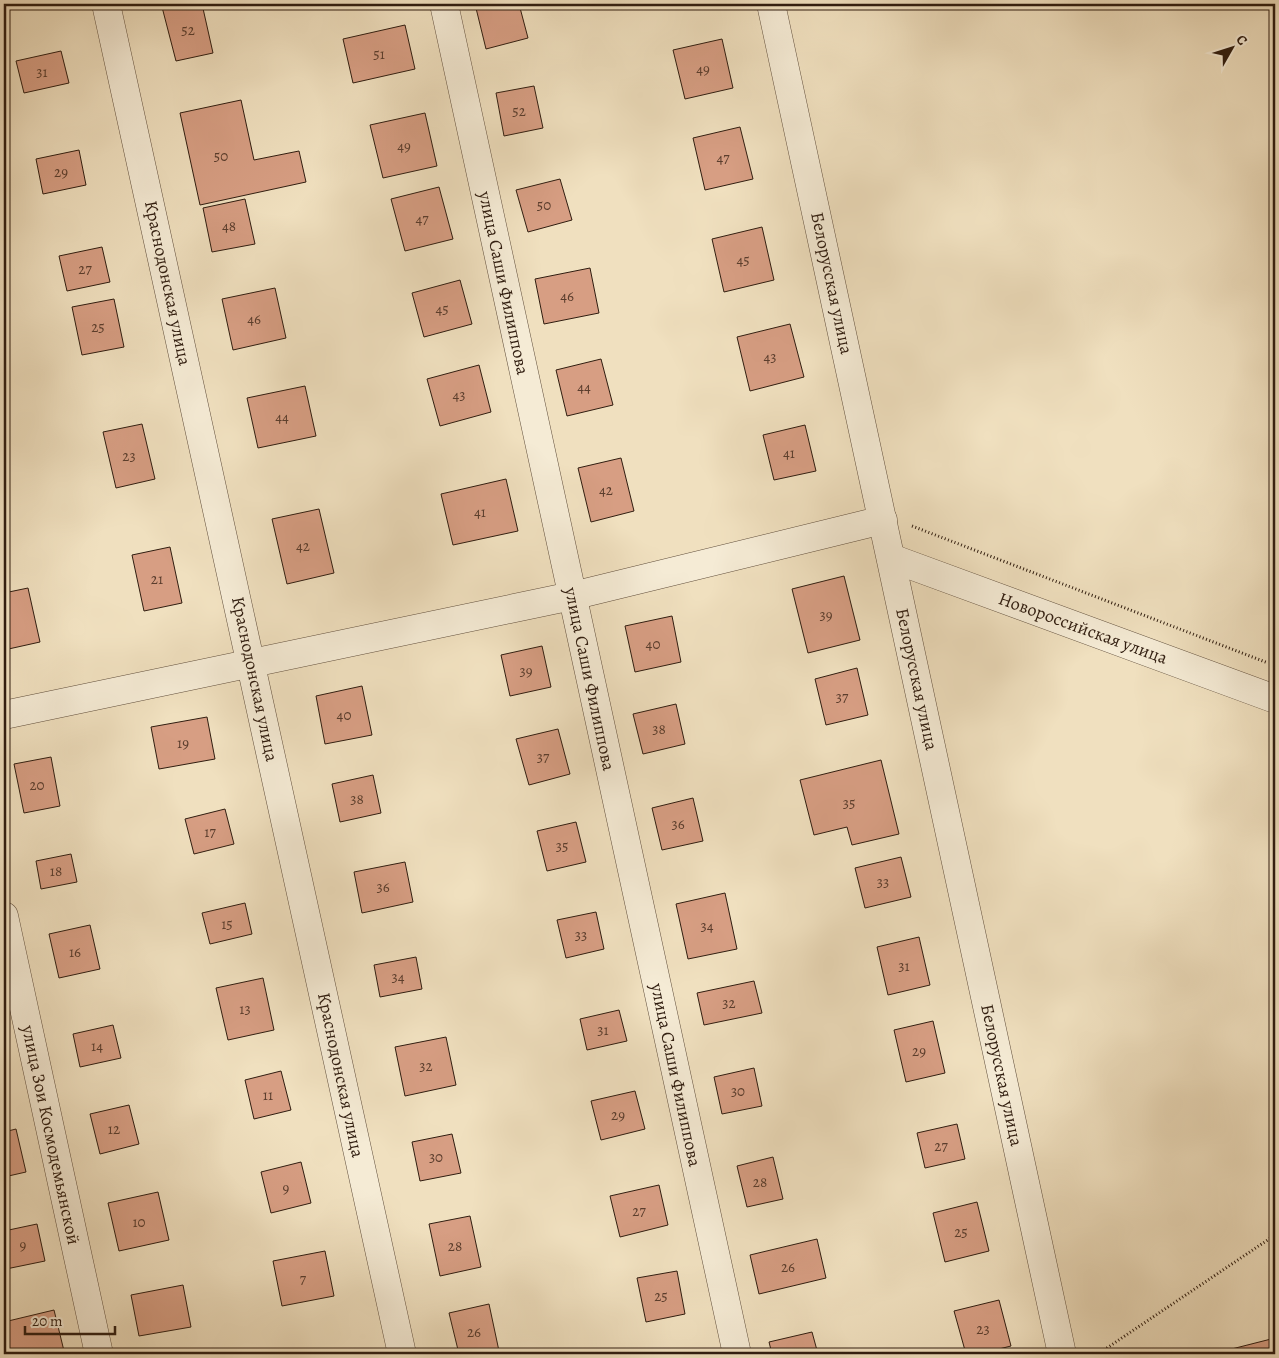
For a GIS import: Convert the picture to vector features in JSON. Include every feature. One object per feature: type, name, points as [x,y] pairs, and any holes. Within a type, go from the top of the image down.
[{"type":"street","name":"Краснодонская улица","points":[[106,4],[402,1354]]},
{"type":"street","name":"улица Саши Филиппова","points":[[444,4],[737,1354]]},
{"type":"street","name":"Белорусская улица","points":[[771,4],[892,558],[1062,1354]]},
{"type":"street","points":[[4,715],[572,596],[882,517]]},
{"type":"street","name":"Новороссийская улица","points":[[892,558],[1275,699]]},
{"type":"street","name":"улица Зои Космодемьянской","points":[[4,916],[99,1354]]},
{"type":"path","points":[[882,517],[1275,666]]},
{"type":"path","points":[[1098,1354],[1275,1235]]},
{"type":"building","points":[[177,4],[202,4],[213,53],[176,61],[162,7]]},
{"type":"building","points":[[475,4],[519,4],[528,38],[486,49]]},
{"type":"building","points":[[668,4],[687,4],[669,8]]},
{"type":"building","points":[[405,25],[415,69],[353,83],[343,39]]},
{"type":"building","points":[[722,39],[733,88],[685,99],[673,50]]},
{"type":"building","points":[[61,51],[69,83],[24,93],[16,61]]},
{"type":"building","points":[[534,86],[543,128],[504,136],[496,93]]},
{"type":"building","points":[[241,100],[254,160],[299,151],[306,182],[200,205],[180,113]]},
{"type":"building","points":[[425,113],[437,166],[383,178],[370,125]]},
{"type":"building","points":[[740,127],[753,179],[705,190],[693,138]]},
{"type":"building","points":[[79,150],[86,185],[43,194],[36,159]]},
{"type":"building","points":[[560,179],[572,220],[528,232],[516,190]]},
{"type":"building","points":[[439,187],[453,239],[405,251],[391,199]]},
{"type":"building","points":[[245,199],[255,244],[212,252],[203,208]]},
{"type":"building","points":[[762,227],[774,280],[724,292],[712,239]]},
{"type":"building","points":[[102,247],[110,282],[67,291],[59,256]]},
{"type":"building","points":[[590,268],[599,313],[544,324],[535,279]]},
{"type":"building","points":[[460,280],[472,324],[424,337],[412,293]]},
{"type":"building","points":[[275,288],[286,338],[233,350],[222,299]]},
{"type":"building","points":[[114,299],[124,347],[82,355],[72,307]]},
{"type":"building","points":[[790,324],[804,377],[750,391],[737,337]]},
{"type":"building","points":[[601,359],[613,405],[567,416],[556,370]]},
{"type":"building","points":[[479,365],[491,412],[440,426],[427,379]]},
{"type":"building","points":[[305,386],[316,436],[258,448],[247,398]]},
{"type":"building","points":[[142,424],[155,479],[116,488],[103,432]]},
{"type":"building","points":[[805,425],[816,471],[774,480],[763,435]]},
{"type":"building","points":[[621,458],[634,511],[591,522],[578,468]]},
{"type":"building","points":[[506,479],[518,531],[453,545],[441,494]]},
{"type":"building","points":[[319,509],[334,573],[287,584],[272,519]]},
{"type":"building","points":[[170,547],[182,603],[144,611],[132,555]]},
{"type":"building","points":[[844,576],[860,640],[808,653],[792,589]]},
{"type":"building","points":[[28,588],[40,642],[4,650],[4,593]]},
{"type":"building","points":[[672,616],[681,662],[635,672],[625,626]]},
{"type":"building","points":[[542,646],[551,687],[510,696],[501,655]]},
{"type":"building","points":[[857,668],[868,715],[826,725],[815,679]]},
{"type":"building","points":[[362,686],[372,735],[325,744],[316,696]]},
{"type":"building","points":[[676,704],[685,744],[643,754],[633,714]]},
{"type":"building","points":[[207,717],[215,759],[159,769],[151,727]]},
{"type":"building","points":[[558,729],[570,774],[529,785],[516,739]]},
{"type":"building","points":[[51,757],[60,806],[24,813],[14,764]]},
{"type":"building","points":[[881,760],[899,834],[852,845],[847,827],[814,835],[800,780]]},
{"type":"building","points":[[373,775],[381,813],[340,822],[332,784]]},
{"type":"building","points":[[693,798],[703,841],[662,850],[652,808]]},
{"type":"building","points":[[225,809],[234,844],[194,854],[185,819]]},
{"type":"building","points":[[576,822],[586,862],[547,871],[537,831]]},
{"type":"building","points":[[71,854],[77,882],[41,889],[36,861]]},
{"type":"building","points":[[901,857],[911,897],[865,908],[855,868]]},
{"type":"building","points":[[405,862],[413,902],[362,913],[354,872]]},
{"type":"building","points":[[725,893],[737,949],[688,959],[676,904]]},
{"type":"building","points":[[245,903],[252,934],[210,944],[202,913]]},
{"type":"building","points":[[596,912],[604,949],[566,958],[557,920]]},
{"type":"building","points":[[90,925],[100,969],[59,978],[49,934]]},
{"type":"building","points":[[919,937],[930,985],[888,995],[877,947]]},
{"type":"building","points":[[416,957],[422,989],[380,997],[374,965]]},
{"type":"building","points":[[263,978],[274,1030],[228,1040],[216,988]]},
{"type":"building","points":[[754,981],[762,1013],[704,1025],[697,993]]},
{"type":"building","points":[[619,1010],[627,1041],[587,1050],[580,1019]]},
{"type":"building","points":[[933,1021],[945,1073],[906,1082],[894,1030]]},
{"type":"building","points":[[113,1025],[121,1058],[80,1067],[73,1034]]},
{"type":"building","points":[[446,1037],[456,1085],[405,1096],[395,1047]]},
{"type":"building","points":[[754,1068],[762,1106],[722,1114],[714,1077]]},
{"type":"building","points":[[281,1071],[291,1110],[254,1119],[245,1080]]},
{"type":"building","points":[[635,1091],[645,1129],[601,1140],[591,1101]]},
{"type":"building","points":[[129,1105],[139,1144],[100,1154],[90,1114]]},
{"type":"building","points":[[957,1124],[965,1159],[925,1168],[917,1133]]},
{"type":"building","points":[[16,1129],[26,1172],[4,1177],[4,1132]]},
{"type":"building","points":[[452,1134],[461,1173],[420,1181],[412,1142]]},
{"type":"building","points":[[773,1157],[783,1199],[747,1207],[737,1166]]},
{"type":"building","points":[[301,1162],[311,1203],[271,1213],[261,1172]]},
{"type":"building","points":[[659,1185],[668,1225],[620,1237],[610,1196]]},
{"type":"building","points":[[158,1192],[169,1240],[119,1251],[108,1203]]},
{"type":"building","points":[[977,1202],[989,1251],[945,1262],[933,1213]]},
{"type":"building","points":[[470,1216],[481,1267],[440,1276],[429,1224]]},
{"type":"building","points":[[37,1224],[45,1261],[6,1269],[4,1260],[4,1231]]},
{"type":"building","points":[[817,1239],[826,1278],[759,1294],[750,1255]]},
{"type":"building","points":[[325,1251],[334,1296],[282,1306],[273,1261]]},
{"type":"building","points":[[677,1271],[685,1314],[646,1322],[637,1278]]},
{"type":"building","points":[[183,1285],[191,1327],[139,1336],[131,1295]]},
{"type":"building","points":[[999,1300],[1011,1346],[979,1354],[966,1354],[954,1311]]},
{"type":"building","points":[[489,1304],[499,1351],[484,1354],[459,1354],[449,1313]]},
{"type":"building","points":[[54,1310],[64,1351],[51,1354],[10,1354],[4,1322]]},
{"type":"building","points":[[812,1332],[818,1354],[772,1354],[769,1342]]},
{"type":"building","points":[[1275,1338],[1275,1354],[1212,1354]]},
{"type":"building","points":[[345,1349],[346,1354],[320,1354]]}]
